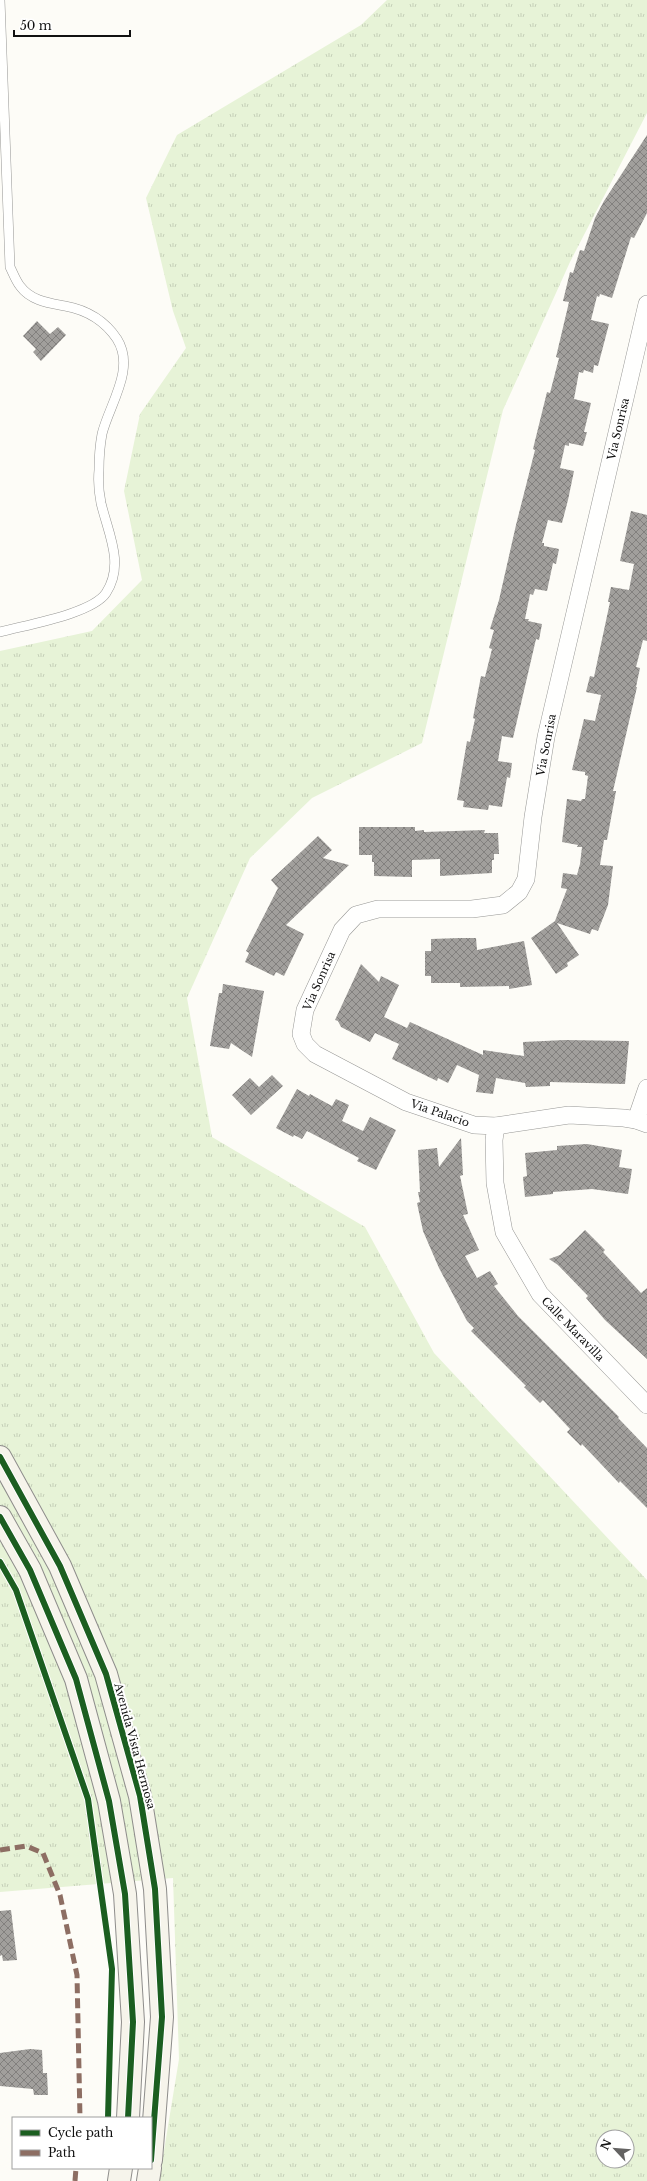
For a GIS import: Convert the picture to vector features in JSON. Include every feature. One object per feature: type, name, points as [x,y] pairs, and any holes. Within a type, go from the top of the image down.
[{"type":"main road","name":"Avenida Vista Hermosa","points":[[0,1458],[60,1566],[106,1674],[140,1796],[155,1889],[162,2017],[152,2154]]},
{"type":"main road","points":[[0,1517],[30,1570],[76,1679],[109,1800],[125,1894],[133,2022],[128,2117]]},
{"type":"main road","points":[[119,2181],[122,2169]]},
{"type":"main road","points":[[148,2181],[150,2169]]},
{"type":"street","name":"Via Sonrisa","points":[[301,1034],[304,1010],[342,930],[356,915],[378,908],[472,909],[503,905],[519,892],[526,879],[533,817],[546,738],[646,314]]},
{"type":"street","name":"Via Palacio","points":[[301,1034],[305,1044],[315,1054],[406,1102],[474,1125],[496,1126],[569,1115],[599,1115],[642,1122]]},
{"type":"street","points":[[642,1122],[647,1088]]},
{"type":"street","name":"Calle Maravilla","points":[[496,1126],[494,1140],[495,1183],[504,1232],[540,1294],[647,1405]]},
{"type":"lane","points":[[0,0],[10,267],[20,286],[34,297],[47,304],[65,306],[84,311],[105,324],[118,341],[124,363],[118,391],[102,435],[98,471],[100,502],[116,560],[114,578],[105,594],[92,606],[0,632]]},
{"type":"green space","points":[[387,0],[647,0],[647,113],[570,262],[503,410],[422,743],[312,798],[250,858],[187,998],[212,1137],[365,1227],[434,1353],[647,1580],[647,2181],[159,2181],[179,2059],[173,1878],[0,1892],[0,651],[92,631],[142,580],[124,491],[140,414],[186,348],[173,311],[146,198],[177,135],[361,25]]},
{"type":"building","points":[[647,135],[647,213],[634,238],[631,237],[612,298],[600,294],[599,297],[597,296],[591,320],[609,324],[598,366],[594,365],[593,373],[584,370],[583,373],[579,372],[574,399],[591,403],[584,432],[587,432],[583,446],[569,443],[569,446],[565,445],[560,468],[574,471],[568,500],[562,523],[548,520],[542,543],[544,543],[544,546],[559,549],[556,564],[553,563],[547,591],[535,589],[533,595],[530,594],[525,619],[542,624],[539,640],[536,639],[513,738],[502,736],[498,761],[512,763],[510,778],[507,777],[502,807],[489,805],[488,810],[463,807],[464,801],[457,800],[467,741],[470,742],[475,719],[473,718],[481,676],[485,677],[492,649],[489,648],[494,630],[490,629],[499,600],[535,450],[533,449],[547,392],[550,393],[559,358],[556,357],[569,302],[563,301],[570,272],[573,273],[580,250],[584,251],[595,218],[604,201]]},
{"type":"building","points":[[37,321],[50,334],[58,327],[66,335],[41,361],[33,352],[36,349],[23,336]]},
{"type":"building","points":[[631,511],[647,515],[647,641],[643,640],[636,667],[640,668],[637,687],[613,791],[616,791],[607,840],[604,840],[600,865],[613,866],[608,905],[598,931],[592,929],[590,934],[557,923],[579,955],[567,963],[568,966],[556,974],[531,938],[555,921],[567,889],[561,888],[563,873],[577,875],[580,864],[582,847],[577,847],[578,845],[562,842],[567,799],[581,801],[582,799],[585,799],[588,776],[585,775],[585,772],[572,770],[584,719],[595,721],[601,695],[586,692],[590,676],[594,677],[610,602],[608,602],[611,587],[629,590],[634,564],[620,561]]},
{"type":"building","points":[[359,827],[415,827],[415,831],[424,830],[424,832],[485,830],[484,833],[498,833],[499,854],[494,854],[494,860],[492,860],[492,873],[440,876],[440,859],[412,860],[412,877],[374,876],[374,862],[372,862],[372,855],[359,855]]},
{"type":"building","points":[[318,836],[332,850],[323,858],[349,865],[286,925],[304,934],[284,976],[276,972],[274,976],[245,962],[249,953],[246,951],[278,888],[271,880]]},
{"type":"building","points":[[476,938],[477,950],[524,941],[532,985],[509,989],[509,986],[460,987],[460,983],[431,983],[431,976],[425,976],[425,951],[431,951],[431,939]]},
{"type":"building","points":[[361,964],[379,982],[381,976],[399,985],[384,1017],[407,1028],[410,1022],[483,1055],[483,1050],[524,1056],[523,1042],[565,1040],[629,1041],[625,1084],[550,1082],[550,1086],[526,1087],[525,1083],[496,1078],[493,1094],[476,1092],[479,1075],[457,1065],[448,1083],[438,1078],[437,1081],[392,1059],[399,1044],[375,1033],[370,1042],[341,1027],[338,1021],[335,1020]]},
{"type":"building","points":[[223,984],[264,991],[252,1057],[231,1043],[229,1049],[210,1046],[219,993],[222,993]]},
{"type":"building","points":[[272,1075],[283,1086],[251,1115],[232,1095],[250,1078],[259,1087]]},
{"type":"building","points":[[297,1089],[332,1106],[336,1099],[349,1105],[342,1121],[363,1131],[370,1117],[396,1130],[376,1170],[357,1161],[359,1158],[307,1131],[302,1139],[294,1135],[293,1137],[276,1128]]},
{"type":"building","points":[[461,1138],[463,1175],[460,1176],[468,1214],[463,1215],[479,1250],[465,1256],[477,1278],[490,1271],[498,1284],[494,1286],[518,1316],[619,1417],[618,1418],[647,1448],[647,1508],[620,1481],[619,1483],[582,1444],[581,1446],[567,1432],[570,1429],[543,1400],[540,1403],[524,1387],[526,1386],[471,1331],[474,1328],[467,1321],[439,1268],[423,1231],[417,1203],[420,1202],[418,1192],[420,1192],[418,1150],[437,1148],[439,1167]]},
{"type":"building","points":[[587,1144],[622,1150],[619,1167],[632,1169],[628,1194],[592,1189],[553,1192],[553,1194],[525,1197],[523,1177],[527,1176],[525,1153],[557,1150],[557,1146]]},
{"type":"building","points":[[585,1230],[605,1250],[603,1252],[641,1293],[647,1288],[647,1359],[605,1320],[586,1298],[588,1296],[558,1265],[549,1259],[560,1255]]},
{"type":"building","points":[[11,1910],[17,1960],[3,1961],[2,1955],[0,1956],[0,1911]]},
{"type":"building","points":[[30,2049],[42,2050],[43,2073],[47,2073],[48,2095],[34,2095],[33,2089],[0,2086],[0,2053]]},
{"type":"marked path","points":[[0,1850],[26,1846],[43,1853],[60,1895],[77,1975],[80,2117]]},
{"type":"marked path","points":[[75,2181],[76,2169]]},
{"type":"cycle path","points":[[0,1457],[60,1566],[106,1674],[140,1796],[155,1889],[162,2017],[152,2147]]},
{"type":"cycle path","points":[[0,1517],[30,1570],[76,1679],[109,1801],[125,1894],[133,2022],[128,2117]]},
{"type":"cycle path","points":[[0,1562],[16,1590],[88,1799],[112,1969],[108,2117]]}]
